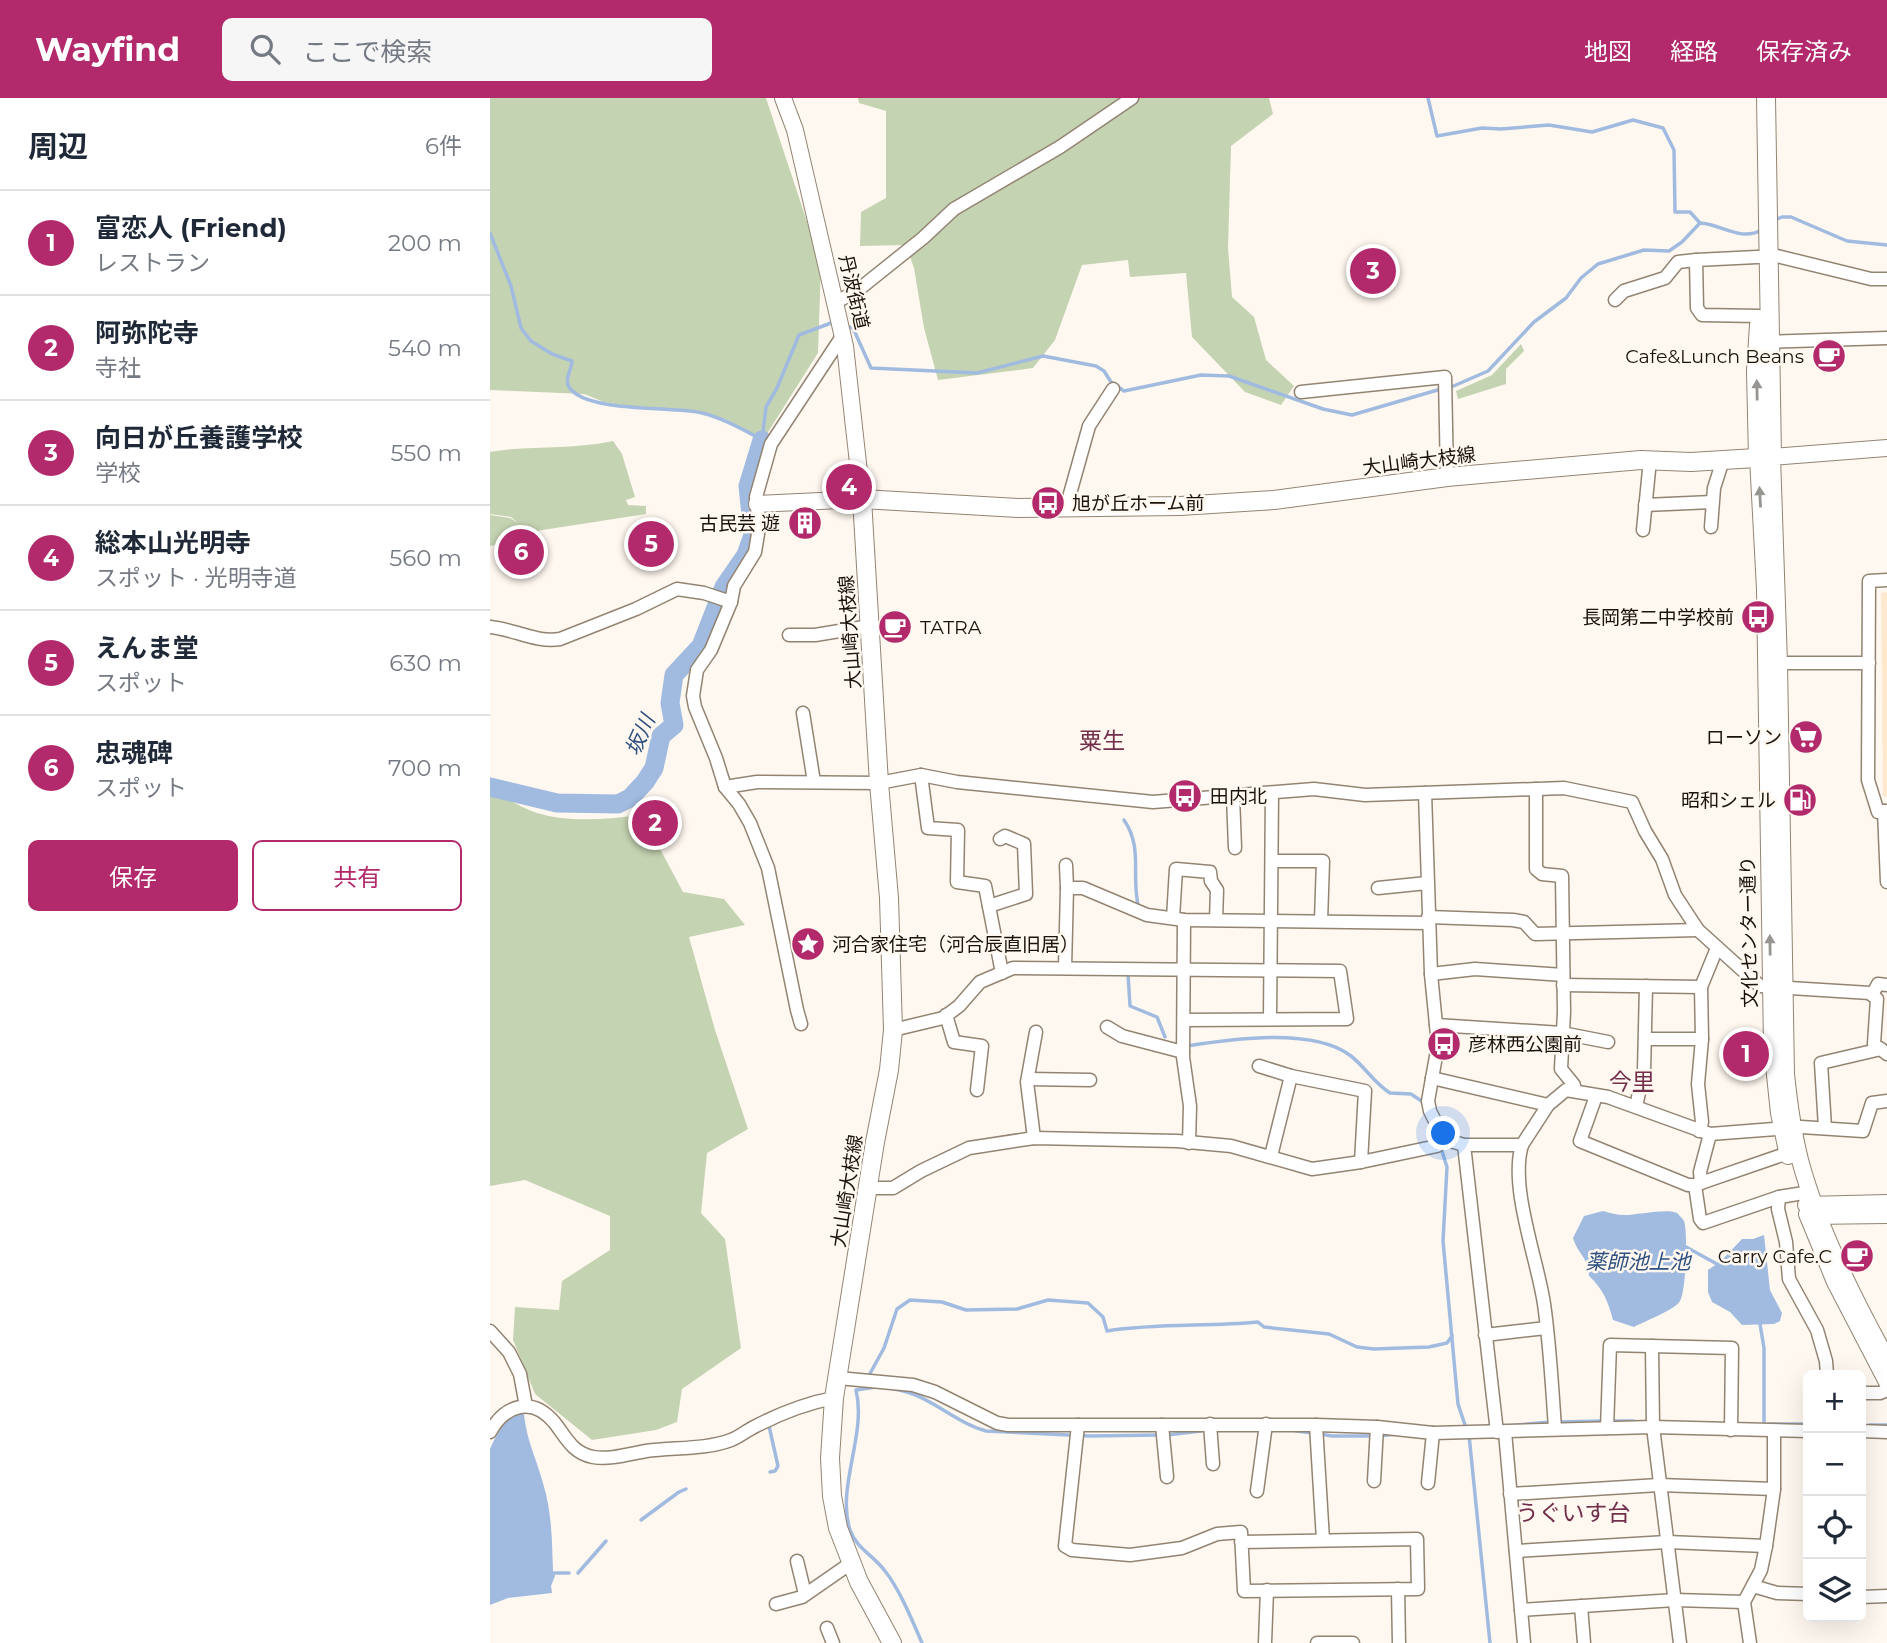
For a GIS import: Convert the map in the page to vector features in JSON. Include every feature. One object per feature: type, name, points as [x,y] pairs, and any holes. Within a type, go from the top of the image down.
[{"type":"main road","points":[[1754,98],[1765,341],[1756,371],[1765,458]]},
{"type":"main road","points":[[1765,341],[1759,316],[1763,257],[1766,98]]},
{"type":"main road","name":"大山崎大枝線","points":[[892,1643],[851,1563],[838,1528],[832,1496],[830,1458],[834,1398],[889,1070],[892,1030],[889,898],[879,783],[862,499],[1018,508],[1180,506],[1274,500],[1447,477],[1650,460],[1691,462],[1765,458]]},
{"type":"street","name":"丹波街道","points":[[783,98],[795,130],[843,335],[862,499]]},
{"type":"street","points":[[835,303],[883,270],[954,209],[1060,147],[1132,98]]},
{"type":"street","points":[[1615,300],[1625,290],[1665,278],[1678,262],[1696,260],[1777,256],[1871,279],[1887,279]]},
{"type":"street","points":[[1696,260],[1697,308],[1703,315],[1759,316]]},
{"type":"street","points":[[801,1024],[768,868],[750,823],[725,787],[693,696],[697,670],[711,650],[723,600],[755,552],[759,527],[756,497],[771,443],[843,335]]},
{"type":"street","points":[[1765,341],[1887,338]]},
{"type":"street","points":[[1301,391],[1445,377],[1447,477]]},
{"type":"street","points":[[1066,508],[1089,426],[1112,389]]},
{"type":"street","points":[[1765,458],[1887,448]]},
{"type":"street","name":"文化センター通り","points":[[1765,458],[1778,988],[1786,1074],[1787,1153],[1809,1204],[1887,1359]]},
{"type":"street","points":[[1643,530],[1650,460]]},
{"type":"street","points":[[1711,527],[1714,488],[1723,460]]},
{"type":"street","points":[[757,504],[862,499]]},
{"type":"street","points":[[1645,505],[1712,502]]},
{"type":"street","points":[[1887,580],[1869,581],[1868,663],[1868,780],[1878,812],[1886,811],[1887,882]]},
{"type":"street","points":[[490,626],[548,641],[560,639],[636,609],[677,589],[723,600]]},
{"type":"street","points":[[789,635],[815,635],[870,626]]},
{"type":"street","points":[[1772,663],[1868,663]]},
{"type":"street","points":[[803,713],[814,782]]},
{"type":"street","points":[[725,787],[757,782],[879,783],[921,775],[957,782],[1153,802],[1314,789],[1365,795],[1564,788],[1632,802],[1662,859],[1675,895],[1698,930],[1760,986],[1870,993],[1877,999],[1874,1044],[1884,1051]]},
{"type":"street","points":[[921,775],[928,828],[958,830],[957,882],[985,886],[1002,973]]},
{"type":"street","points":[[1536,789],[1536,869],[1542,874],[1562,876],[1561,1069],[1574,1085],[1574,1091]]},
{"type":"street","points":[[1270,1019],[1272,793]]},
{"type":"street","points":[[1425,793],[1431,974],[1438,1045],[1428,1101],[1430,1111],[1444,1139],[1464,1145],[1522,1145]]},
{"type":"street","points":[[1233,796],[1235,848]]},
{"type":"street","points":[[989,906],[1026,894],[1024,844],[1005,836],[1000,839]]},
{"type":"street","points":[[1272,861],[1324,861],[1321,921]]},
{"type":"street","points":[[1065,968],[1066,866]]},
{"type":"street","points":[[1189,1143],[1189,1106],[1183,1052],[1184,969],[1175,869],[1210,872],[1211,881],[1217,890],[1216,920]]},
{"type":"street","points":[[1378,888],[1427,883]]},
{"type":"street","points":[[1067,888],[1083,888],[1147,915],[1178,919],[1513,919],[1524,922],[1535,934],[1563,935],[1698,930]]},
{"type":"street","points":[[1717,948],[1701,987],[1702,1039],[1698,1084],[1705,1133],[1698,1184],[1700,1219],[1703,1223],[1779,1197],[1887,1215]]},
{"type":"street","points":[[892,1030],[946,1015],[959,1006],[980,982],[1013,968],[1340,971],[1347,1019],[1184,1020]]},
{"type":"street","points":[[1431,974],[1475,969],[1563,980],[1701,987]]},
{"type":"street","points":[[1872,995],[1878,984],[1887,985]]},
{"type":"street","points":[[1636,1106],[1644,1071],[1646,986]]},
{"type":"street","points":[[946,1015],[954,1042],[982,1046],[977,1090]]},
{"type":"street","points":[[1436,1025],[1562,1033],[1608,1042]]},
{"type":"street","points":[[1107,1027],[1122,1037],[1183,1052]]},
{"type":"street","points":[[1034,1138],[1028,1079],[1036,1032]]},
{"type":"street","points":[[1646,1038],[1702,1039]]},
{"type":"street","points":[[1825,1128],[1821,1063],[1884,1051]]},
{"type":"street","points":[[1259,1066],[1291,1076],[1365,1091],[1361,1162]]},
{"type":"street","points":[[1271,1156],[1291,1076]]},
{"type":"street","points":[[1432,1078],[1548,1105]]},
{"type":"street","points":[[1028,1079],[1090,1080]]},
{"type":"street","points":[[1555,1424],[1544,1304],[1522,1197],[1520,1161],[1522,1145],[1548,1105],[1566,1090],[1608,1097],[1705,1133],[1825,1128],[1863,1130],[1872,1103],[1887,1101]]},
{"type":"street","points":[[1596,1096],[1580,1141],[1688,1185],[1698,1184],[1787,1153]]},
{"type":"street","name":"文化センター通り","points":[[1788,1129],[1835,1282],[1887,1382]]},
{"type":"street","points":[[868,1188],[893,1188],[969,1148],[1034,1138],[1231,1146],[1312,1170],[1437,1146],[1444,1139]]},
{"type":"street","points":[[1464,1145],[1485,1335],[1510,1494],[1524,1643]]},
{"type":"street","points":[[1779,1197],[1778,1209],[1786,1242],[1789,1279],[1817,1329],[1827,1370]]},
{"type":"street","points":[[1809,1204],[1887,1203]]},
{"type":"street","points":[[1485,1335],[1546,1328]]},
{"type":"street","points":[[490,1332],[509,1352],[520,1374],[526,1406]]},
{"type":"street","points":[[1607,1423],[1610,1345],[1652,1346],[1732,1348],[1731,1426]]},
{"type":"street","points":[[1652,1346],[1653,1423],[1659,1485],[1681,1643]]},
{"type":"street","points":[[838,1378],[913,1385],[935,1392],[997,1423],[1316,1425],[1377,1427],[1433,1433],[1468,1433],[1555,1424],[1653,1423],[1731,1426],[1774,1432],[1803,1431]]},
{"type":"street","points":[[1866,1394],[1887,1390]]},
{"type":"street","points":[[490,1432],[506,1413],[516,1407],[526,1406],[547,1415],[577,1451],[593,1457],[612,1457],[711,1446],[733,1439],[790,1411],[834,1398]]},
{"type":"street","points":[[1209,1424],[1213,1464]]},
{"type":"street","points":[[1257,1491],[1266,1424]]},
{"type":"street","points":[[1078,1425],[1065,1546],[1072,1550],[1130,1555],[1182,1548],[1217,1534],[1241,1532],[1241,1542],[1244,1591],[1418,1588],[1417,1539],[1241,1542]]},
{"type":"street","points":[[1162,1425],[1167,1477]]},
{"type":"street","points":[[1316,1425],[1323,1540]]},
{"type":"street","points":[[1374,1481],[1377,1427]]},
{"type":"street","points":[[1750,1643],[1744,1601],[1760,1570],[1766,1546],[1774,1489],[1774,1432]]},
{"type":"street","points":[[1866,1432],[1887,1432]]},
{"type":"street","points":[[1428,1483],[1433,1433]]},
{"type":"street","points":[[1510,1494],[1659,1485],[1774,1489]]},
{"type":"street","points":[[1516,1551],[1667,1542],[1766,1546]]},
{"type":"street","points":[[797,1561],[805,1594]]},
{"type":"street","points":[[776,1604],[805,1594],[851,1563]]},
{"type":"street","points":[[1753,1586],[1777,1593],[1803,1594]]},
{"type":"street","points":[[1398,1589],[1399,1643]]},
{"type":"street","points":[[1265,1643],[1267,1590]]},
{"type":"street","points":[[1866,1597],[1887,1596]]},
{"type":"street","points":[[1521,1610],[1675,1600],[1744,1601]]},
{"type":"street","points":[[1581,1606],[1584,1643]]},
{"type":"street","points":[[827,1628],[833,1643]]},
{"type":"street","points":[[1317,1643],[1353,1643]]},
{"type":"shaded area","points":[[1887,592],[1887,797],[1883,796],[1881,593]]},
{"type":"green space","points":[[490,98],[766,98],[821,264],[818,353],[763,440],[727,420],[700,411],[627,406],[604,402],[584,394],[490,390]]},
{"type":"green space","points":[[858,98],[1269,98],[1273,114],[1231,146],[1228,248],[1232,297],[1254,317],[1266,360],[1294,386],[1281,405],[1245,392],[1192,337],[1186,273],[1130,277],[1128,260],[1082,265],[1055,340],[1033,368],[938,380],[924,328],[914,268],[906,245],[860,246],[861,212],[886,198],[886,111],[859,103]]},
{"type":"green space","points":[[1521,344],[1524,351],[1506,369],[1506,384],[1458,399],[1456,391],[1492,375]]},
{"type":"green space","points":[[613,441],[622,454],[635,497],[626,500],[628,505],[646,506],[646,514],[536,531],[520,531],[517,524],[518,540],[490,546],[490,515],[510,518],[518,523],[511,517],[490,514],[490,452],[582,446]]},
{"type":"green space","points":[[490,794],[537,813],[563,818],[603,819],[642,815],[683,892],[724,899],[745,925],[689,937],[715,1030],[748,1129],[707,1153],[701,1213],[725,1239],[741,1348],[682,1389],[677,1422],[656,1430],[592,1440],[535,1394],[513,1340],[515,1307],[559,1310],[562,1281],[610,1250],[610,1216],[525,1180],[490,1186]]},
{"type":"water","name":"薬師池上池","points":[[1603,1211],[1625,1215],[1673,1212],[1684,1221],[1686,1261],[1680,1301],[1666,1312],[1634,1327],[1613,1320],[1604,1296],[1589,1276],[1587,1264],[1573,1238],[1584,1216]]},
{"type":"water","points":[[1764,1235],[1770,1290],[1782,1313],[1780,1321],[1774,1324],[1742,1325],[1730,1312],[1712,1302],[1708,1292],[1708,1270],[1721,1261],[1742,1239]]},
{"type":"water","points":[[516,1414],[524,1414],[529,1441],[546,1494],[555,1576],[551,1586],[552,1593],[508,1598],[490,1605],[490,1449],[500,1429]]},
{"type":"waterway","points":[[1428,98],[1437,136],[1482,128],[1549,125],[1592,132],[1633,120],[1663,128],[1674,150],[1675,212],[1690,212],[1700,223],[1738,233],[1761,230]]},
{"type":"waterway","points":[[1772,221],[1791,217],[1847,241],[1887,245]]},
{"type":"waterway","points":[[1449,388],[1488,371],[1534,322],[1566,298],[1581,278],[1598,264],[1644,250],[1669,251],[1700,223]]},
{"type":"waterway","points":[[490,233],[511,286],[521,328],[531,341],[552,354],[572,361],[567,381],[569,387],[578,395],[593,401],[702,413],[725,421],[762,440],[766,407],[799,335],[831,323],[835,324]]},
{"type":"waterway","points":[[846,326],[853,328],[871,368],[977,373],[1043,356],[1096,366],[1124,391],[1201,375],[1229,376],[1323,409],[1352,415],[1441,389]]},
{"type":"waterway","name":"坂川","points":[[490,787],[557,803],[618,804],[630,798],[645,782],[654,768],[661,736],[674,725],[670,703],[674,675],[701,646],[724,587],[746,555],[753,535],[748,486],[762,440]]},
{"type":"waterway","points":[[1124,820],[1134,842],[1139,909]]},
{"type":"waterway","points":[[1128,974],[1130,1006],[1157,1017],[1165,1037]]},
{"type":"waterway","points":[[1187,1046],[1248,1038],[1316,1041],[1351,1056],[1390,1093],[1411,1094],[1423,1102]]},
{"type":"waterway","points":[[1441,1148],[1447,1167],[1443,1241],[1458,1404],[1466,1428]]},
{"type":"waterway","points":[[1686,1247],[1717,1264]]},
{"type":"waterway","points":[[867,1379],[884,1348],[897,1309],[910,1300],[942,1302],[966,1310],[1017,1309],[1048,1300],[1088,1303],[1103,1317],[1107,1331],[1258,1322],[1264,1327],[1329,1334],[1357,1347],[1374,1349],[1429,1347],[1447,1343],[1452,1336]]},
{"type":"waterway","points":[[1760,1324],[1764,1348],[1764,1424]]},
{"type":"waterway","points":[[876,1387],[856,1390],[858,1425],[849,1479],[847,1514],[853,1536],[890,1579],[922,1643]]},
{"type":"waterway","points":[[894,1389],[918,1396],[986,1431],[1090,1436],[1159,1435]]},
{"type":"waterway","points":[[1558,1422],[1603,1421]]},
{"type":"waterway","points":[[1611,1421],[1634,1421]]},
{"type":"waterway","points":[[1516,1425],[1551,1422]]},
{"type":"waterway","points":[[1768,1424],[1803,1424]]},
{"type":"waterway","points":[[1870,1425],[1887,1425]]},
{"type":"waterway","points":[[769,1426],[778,1466],[775,1471],[770,1472]]},
{"type":"waterway","points":[[1167,1435],[1201,1431]]},
{"type":"waterway","points":[[1296,1431],[1313,1433]]},
{"type":"waterway","points":[[1320,1434],[1372,1436]]},
{"type":"waterway","points":[[1380,1436],[1396,1434]]},
{"type":"waterway","points":[[1469,1435],[1490,1643]]},
{"type":"waterway","points":[[641,1520],[686,1489]]},
{"type":"waterway","points":[[578,1573],[606,1541]]},
{"type":"waterway","points":[[554,1573],[569,1573]]},
{"type":"place","name":"向日が丘養護学校","points":[[1373,271]]},
{"type":"place","name":"Cafe&Lunch Beans","points":[[1829,356]]},
{"type":"place","name":"総本山光明寺","points":[[849,487]]},
{"type":"place","name":"旭が丘ホーム前","points":[[1048,503]]},
{"type":"place","name":"古民芸 遊","points":[[805,523]]},
{"type":"place","name":"えんま堂","points":[[651,544]]},
{"type":"place","name":"忠魂碑","points":[[521,552]]},
{"type":"place","name":"長岡第二中学校前","points":[[1758,617]]},
{"type":"place","name":"TATRA","points":[[895,627]]},
{"type":"place","name":"ローソン","points":[[1806,737]]},
{"type":"place","name":"田内北","points":[[1185,796]]},
{"type":"place","name":"昭和シェル","points":[[1800,800]]},
{"type":"place","name":"阿弥陀寺","points":[[655,823]]},
{"type":"place","name":"河合家住宅（河合辰直旧居）","points":[[808,944]]},
{"type":"place","name":"彦林西公園前","points":[[1444,1044]]},
{"type":"place","name":"富恋人 (Friend)","points":[[1746,1054]]},
{"type":"place","name":"Carry Cafe.C","points":[[1857,1256]]},
{"type":"district","name":"粟生","points":[[1102,741]]},
{"type":"district","name":"今里","points":[[1632,1082]]},
{"type":"district","name":"うぐいす台","points":[[1573,1513]]}]
